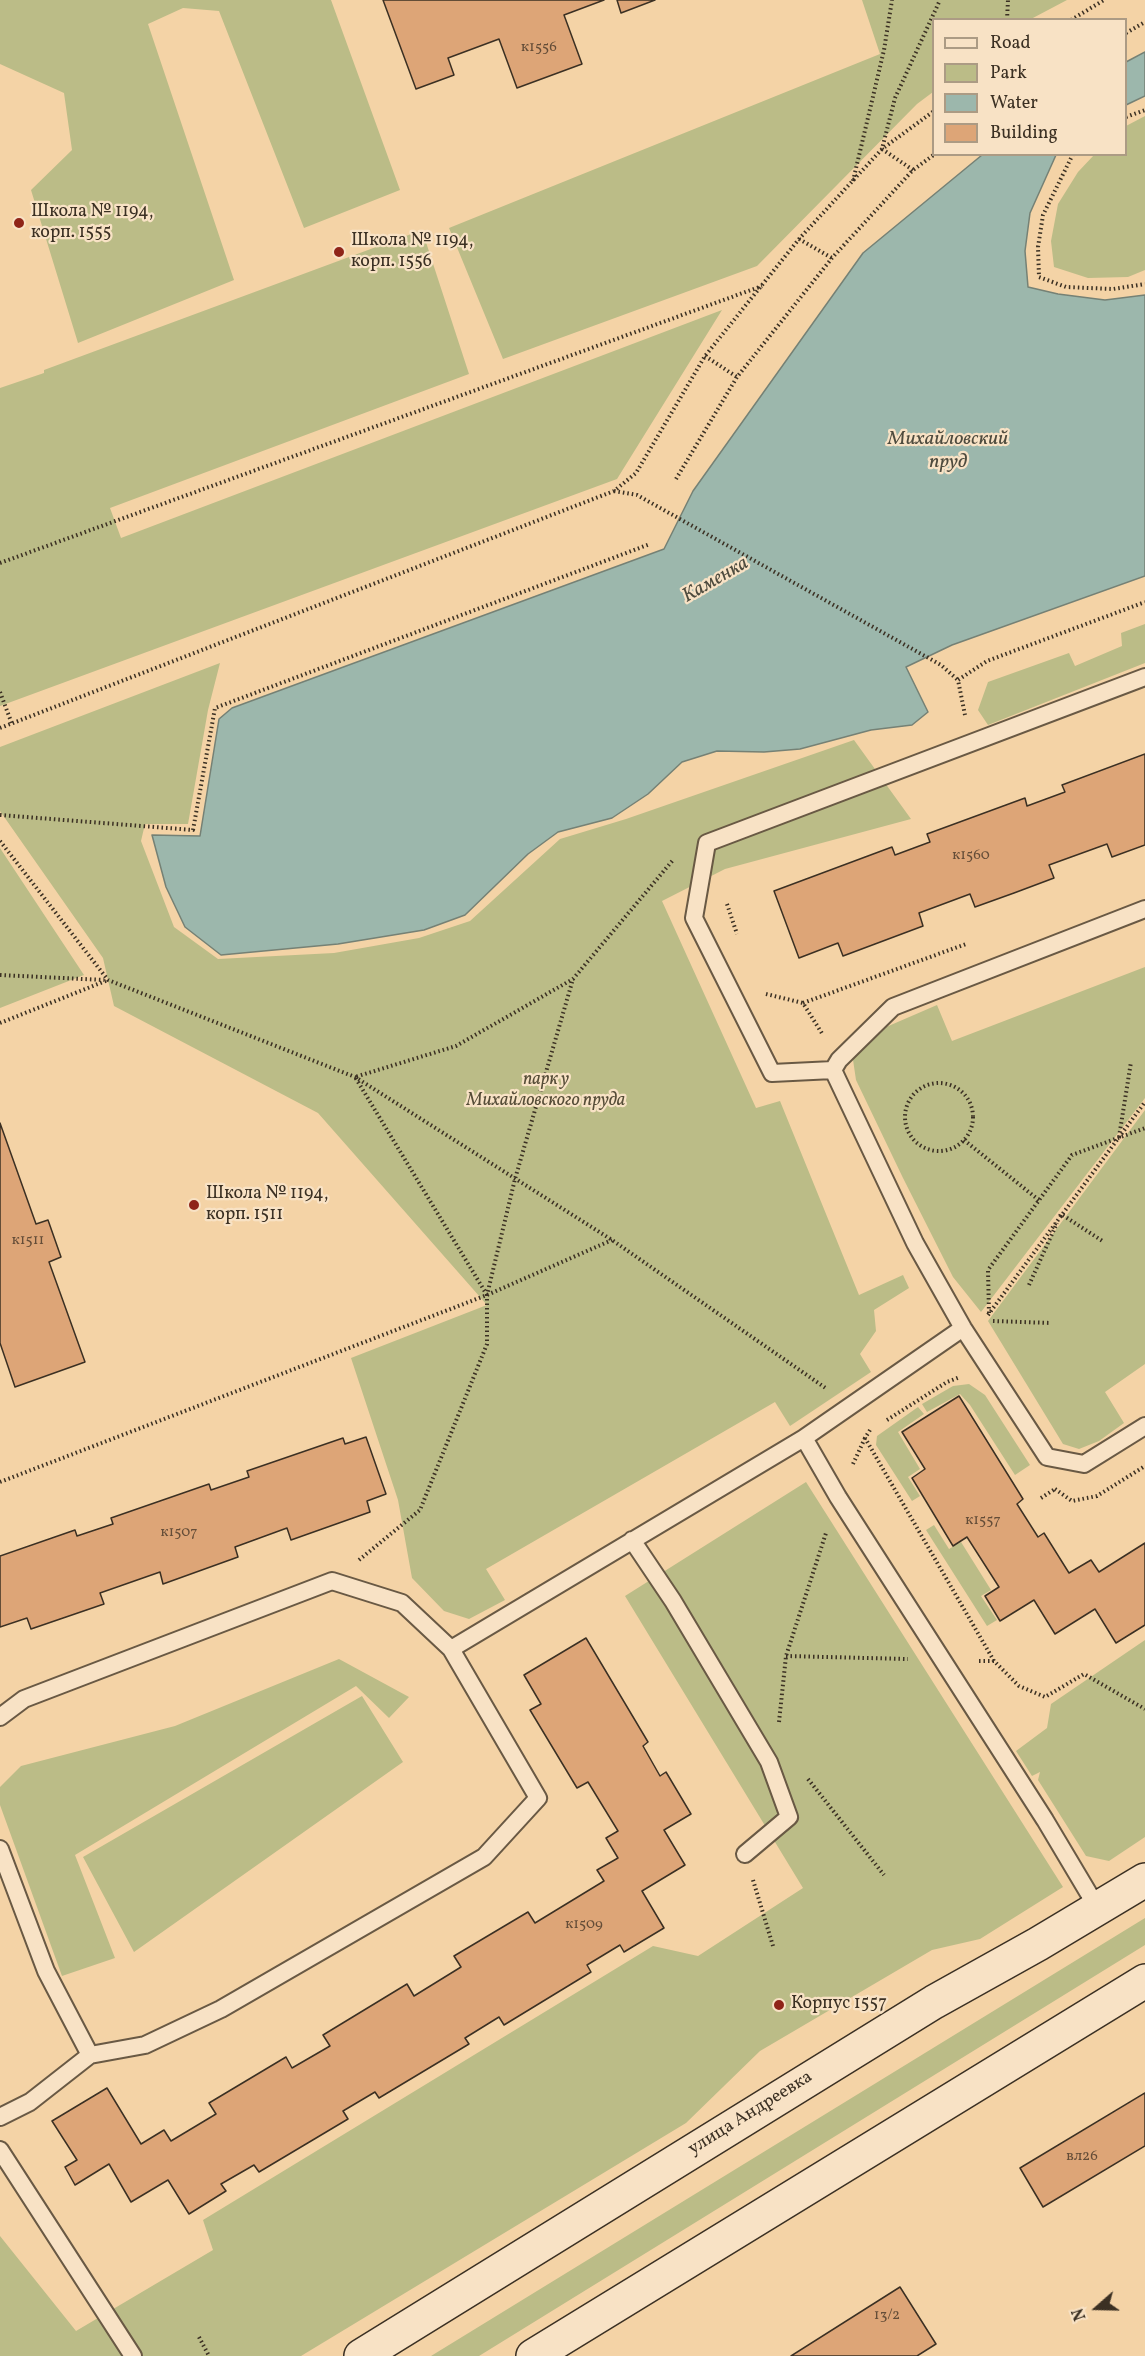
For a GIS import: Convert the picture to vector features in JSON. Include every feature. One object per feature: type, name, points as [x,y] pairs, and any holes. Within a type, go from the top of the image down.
[{"type":"main road","name":"улица Андреевка","points":[[361,2356],[915,2013],[1145,1880]]},
{"type":"main road","points":[[533,2356],[1145,1981]]},
{"type":"lane","points":[[833,1070],[772,1073],[694,918],[707,843],[1145,677]]},
{"type":"lane","points":[[833,1070],[839,1060],[893,1007],[1145,909]]},
{"type":"lane","points":[[833,1070],[915,1243],[963,1328],[1047,1457],[1084,1464],[1145,1426]]},
{"type":"lane","points":[[451,1649],[804,1438],[963,1328]]},
{"type":"lane","points":[[804,1438],[838,1497],[1045,1820],[1098,1909]]},
{"type":"lane","points":[[632,1540],[673,1601],[769,1762],[789,1817],[745,1854]]},
{"type":"lane","points":[[0,1717],[24,1699],[332,1581],[402,1603],[451,1649],[538,1798],[484,1857],[222,2010],[145,2045],[90,2055],[30,2102],[0,2117]]},
{"type":"lane","points":[[0,1849],[46,1971],[90,2055]]},
{"type":"lane","points":[[0,2150],[133,2356]]},
{"type":"path","points":[[852,182],[884,50],[892,0]]},
{"type":"path","points":[[882,149],[895,98],[940,0]]},
{"type":"path","points":[[1007,18],[1008,0]]},
{"type":"path","points":[[1074,18],[1104,0]]},
{"type":"path","points":[[1127,32],[1145,22]]},
{"type":"path","points":[[1127,116],[1145,111]]},
{"type":"path","points":[[0,728],[614,490],[636,473],[705,356],[799,239],[882,149],[932,112]]},
{"type":"path","points":[[882,149],[913,170]]},
{"type":"path","points":[[676,479],[737,377],[832,258],[913,170],[932,156]]},
{"type":"path","points":[[1072,156],[1043,215],[1038,247],[1039,277],[1066,287],[1113,289],[1145,284]]},
{"type":"path","points":[[799,239],[832,258]]},
{"type":"path","points":[[0,563],[763,285]]},
{"type":"path","points":[[705,356],[737,377]]},
{"type":"path","points":[[614,490],[637,495],[941,665],[958,680]]},
{"type":"path","points":[[0,815],[193,830],[215,708],[650,544]]},
{"type":"path","points":[[0,692],[12,724]]},
{"type":"path","points":[[0,841],[108,981]]},
{"type":"path","points":[[0,975],[108,981],[355,1077],[612,1240],[828,1390],[845,1410],[877,1426]]},
{"type":"path","points":[[332,1581],[420,1510],[487,1344],[487,1295],[515,1179],[573,979]]},
{"type":"path","points":[[0,1023],[108,981]]},
{"type":"path","points":[[1119,1138],[1131,1062]]},
{"type":"path","points":[[355,1077],[487,1295]]},
{"type":"path","points":[[940,1082],[958,1088],[970,1104],[972,1123],[964,1140],[947,1150],[928,1149],[912,1138],[904,1120],[908,1101],[921,1087],[940,1082]]},
{"type":"path","points":[[1051,1323],[984,1321],[1145,1102]]},
{"type":"path","points":[[989,1313],[988,1270],[1072,1155],[1145,1128]]},
{"type":"path","points":[[964,1140],[1040,1201]]},
{"type":"path","points":[[1061,1214],[1104,1242]]},
{"type":"path","points":[[1029,1285],[1061,1214]]},
{"type":"path","points":[[0,1482],[487,1295],[612,1240]]},
{"type":"path","points":[[956,1377],[963,1328]]},
{"type":"path","points":[[769,1762],[777,1739],[786,1656],[838,1497],[865,1438],[870,1430],[956,1377],[968,1376]]},
{"type":"path","points":[[865,1438],[994,1661],[1019,1686],[1045,1697],[1084,1674],[1145,1709]]},
{"type":"path","points":[[1048,1480],[1055,1490],[1072,1502],[1097,1496],[1145,1466]]},
{"type":"path","points":[[1041,1498],[1055,1490]]},
{"type":"path","points":[[786,1656],[994,1661]]},
{"type":"path","points":[[805,1776],[884,1875]]},
{"type":"path","points":[[745,1854],[773,1946]]},
{"type":"path","points":[[199,2337],[209,2356]]},
{"type":"green space","points":[[0,0],[331,0],[400,190],[304,228],[219,11],[183,8],[148,24],[234,280],[78,343],[31,190],[72,150],[64,93],[0,64]]},
{"type":"green space","points":[[862,0],[1067,0],[1033,18],[932,18],[932,93],[917,104],[757,266],[503,359],[449,228],[880,54]]},
{"type":"green space","points":[[1145,116],[1145,270],[1128,277],[1088,278],[1054,267],[1051,241],[1058,204],[1078,172],[1093,156],[1127,156],[1127,125]]},
{"type":"green space","points":[[422,230],[469,374],[110,508],[121,538],[722,310],[617,479],[0,706],[0,388]]},
{"type":"green space","points":[[1145,624],[1145,663],[988,725],[978,710],[988,682],[1069,653],[1075,666],[1122,646],[1121,633]]},
{"type":"green space","name":"парк у Михайловского пруда","points":[[220,663],[208,710],[188,824],[145,824],[141,841],[174,927],[218,959],[334,953],[419,938],[470,921],[560,839],[626,819],[854,740],[911,819],[725,869],[662,901],[756,1108],[780,1101],[859,1295],[903,1275],[909,1288],[874,1310],[876,1331],[860,1354],[871,1372],[790,1426],[775,1402],[486,1569],[505,1600],[469,1619],[444,1611],[412,1578],[398,1500],[351,1358],[487,1305],[318,1113],[114,1006],[103,958],[0,811],[0,747]]},
{"type":"green space","points":[[0,848],[84,975],[0,1008]]},
{"type":"green space","points":[[1145,967],[1145,1098],[981,1312],[953,1277],[903,1178],[856,1080],[852,1053],[870,1034],[937,1005],[952,1041]]},
{"type":"green space","points":[[1145,1110],[1145,1364],[1105,1392],[1124,1423],[1099,1441],[1079,1449],[1063,1444],[988,1321]]},
{"type":"green space","points":[[969,1384],[985,1395],[1030,1465],[1015,1475],[970,1405],[960,1394],[927,1412],[922,1404],[953,1386]]},
{"type":"green space","points":[[918,1407],[924,1414],[898,1432],[920,1469],[908,1477],[920,1496],[912,1501],[876,1445],[877,1436]]},
{"type":"green space","points":[[806,1482],[1063,1887],[980,1939],[932,1950],[760,2051],[686,2123],[301,2356],[0,2356],[0,2236],[76,2331],[213,2250],[203,2220],[653,1946],[698,1956],[803,1888],[625,1596]]},
{"type":"green space","points":[[934,1525],[949,1549],[961,1542],[991,1590],[981,1596],[997,1620],[987,1626],[926,1530]]},
{"type":"green space","points":[[1145,1640],[1145,1837],[1109,1861],[1086,1856],[1038,1780],[1040,1772],[1032,1776],[1016,1751],[1047,1728],[1051,1704]]},
{"type":"green space","points":[[339,1659],[409,1697],[389,1718],[356,1686],[75,1855],[115,1958],[62,1976],[0,1805],[0,1787],[21,1766],[175,1726]]},
{"type":"green space","points":[[362,1696],[403,1762],[134,1952],[83,1857]]},
{"type":"green space","points":[[1145,1918],[1145,1945],[479,2356],[431,2356]]},
{"type":"water","points":[[1145,52],[1145,96],[1127,105],[1127,61]]},
{"type":"water","name":"Михайловский пруд","points":[[981,156],[1056,156],[1030,213],[1025,251],[1028,287],[1058,294],[1105,300],[1145,295],[1145,576],[952,645],[906,667],[928,712],[912,725],[871,730],[800,749],[764,752],[717,751],[682,762],[648,794],[612,818],[558,832],[528,854],[465,915],[424,930],[338,944],[221,955],[185,927],[166,887],[152,835],[200,836],[219,719],[232,708],[664,549],[693,491],[863,253]]},
{"type":"building","points":[[383,0],[604,0],[564,15],[582,64],[517,88],[499,39],[448,58],[454,75],[416,89]]},
{"type":"building","points":[[617,0],[655,0],[621,13]]},
{"type":"building","points":[[1145,754],[1145,845],[1112,857],[1107,844],[1049,865],[1054,878],[1014,893],[975,907],[970,894],[919,913],[923,926],[843,956],[838,943],[799,958],[774,891],[892,847],[895,855],[930,842],[927,834],[1025,798],[1027,806],[1065,792],[1062,785]]},
{"type":"building","points":[[0,1123],[36,1224],[48,1220],[61,1257],[49,1262],[85,1362],[15,1387],[0,1343]]},
{"type":"building","points":[[959,1396],[1023,1499],[1017,1504],[1038,1537],[1044,1533],[1069,1573],[1091,1560],[1099,1572],[1145,1543],[1145,1625],[1116,1643],[1095,1609],[1055,1634],[1034,1600],[1000,1621],[985,1596],[999,1587],[967,1537],[953,1546],[912,1478],[925,1469],[902,1432]]},
{"type":"building","points":[[366,1437],[386,1494],[367,1501],[370,1512],[291,1540],[287,1528],[235,1547],[238,1557],[163,1584],[160,1572],[100,1593],[104,1604],[31,1629],[27,1618],[0,1627],[0,1556],[75,1530],[77,1536],[113,1524],[111,1518],[209,1484],[211,1490],[249,1477],[247,1471],[343,1438],[345,1444]]},
{"type":"building","points":[[586,1638],[648,1742],[643,1746],[660,1776],[666,1772],[691,1814],[664,1830],[685,1865],[642,1891],[664,1928],[624,1952],[620,1945],[587,1965],[591,1972],[504,2025],[499,2017],[465,2038],[469,2044],[379,2098],[375,2092],[343,2111],[348,2119],[259,2172],[254,2165],[221,2184],[226,2191],[189,2214],[168,2180],[131,2202],[109,2164],[75,2185],[65,2167],[77,2160],[52,2121],[107,2088],[141,2144],[164,2130],[171,2141],[216,2114],[209,2103],[286,2057],[292,2068],[330,2046],[323,2035],[407,1984],[414,1996],[461,1967],[454,1956],[528,1912],[535,1923],[604,1881],[597,1870],[618,1858],[606,1838],[618,1831],[588,1782],[577,1788],[530,1710],[541,1704],[524,1675]]},
{"type":"building","points":[[1145,2093],[1145,2146],[1043,2207],[1020,2168]]},
{"type":"building","points":[[900,2287],[936,2344],[917,2356],[791,2356]]},
{"type":"place","name":"Школа № 1194, корп. 1555","points":[[19,223]]},
{"type":"place","name":"Школа № 1194, корп. 1556","points":[[339,252]]},
{"type":"place","name":"Школа № 1194, корп. 1511","points":[[194,1205]]},
{"type":"place","name":"Корпус 1557","points":[[779,2005]]},
{"type":"water label","name":"Каменка","points":[[716,581]]}]
